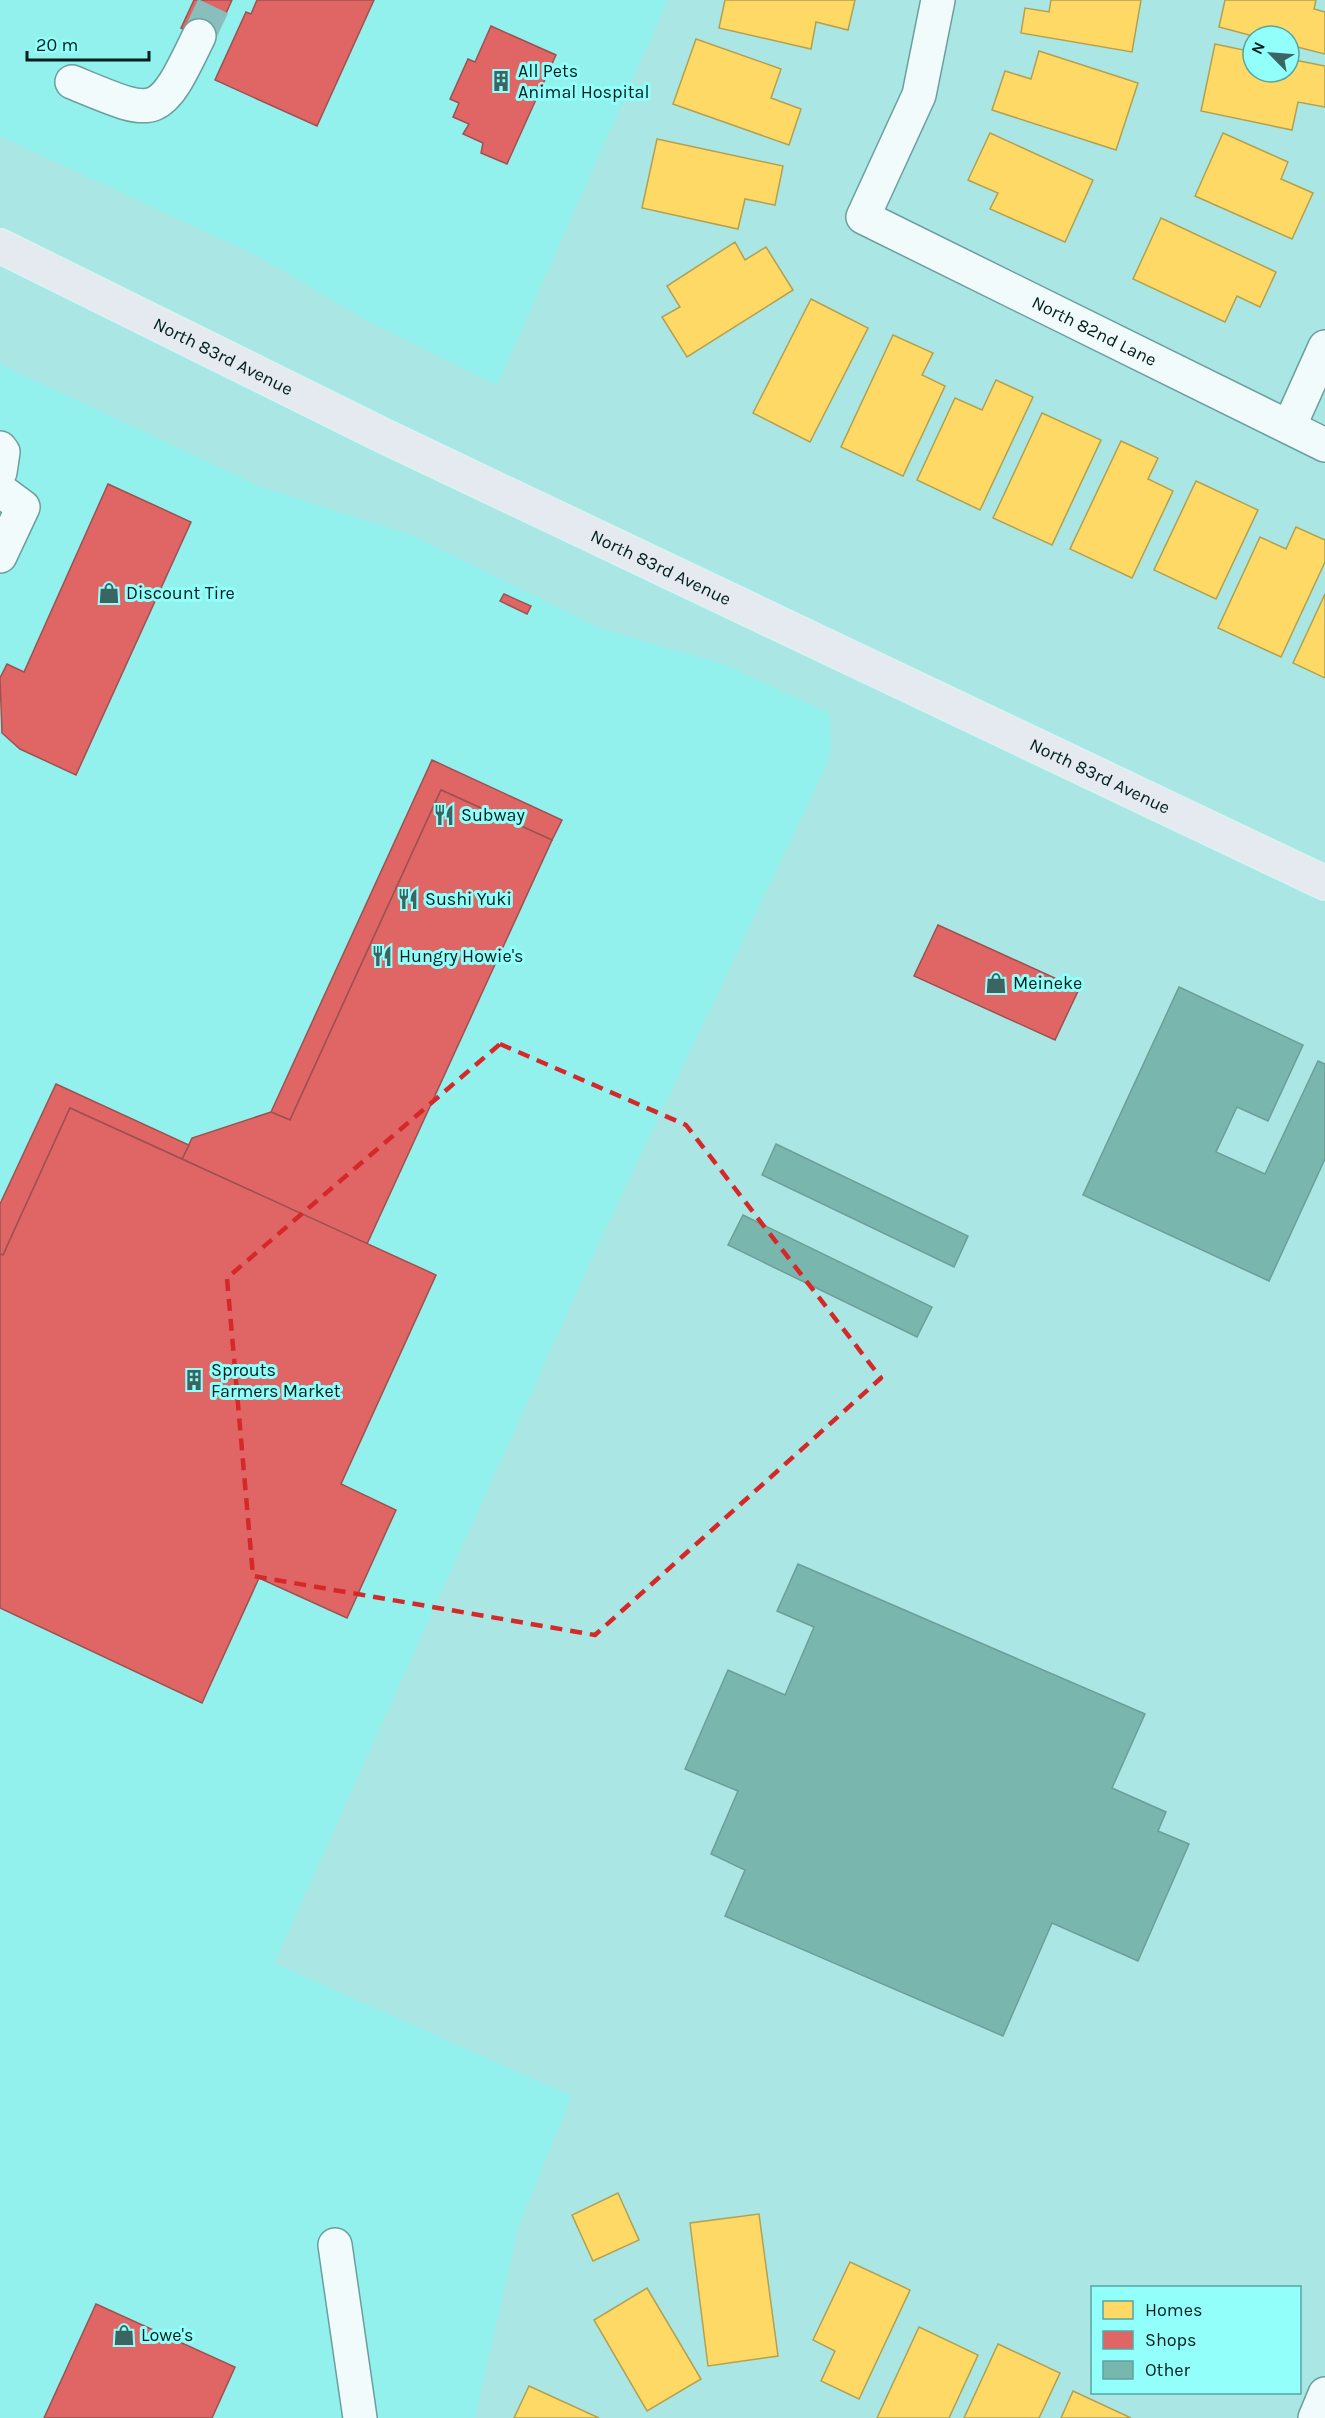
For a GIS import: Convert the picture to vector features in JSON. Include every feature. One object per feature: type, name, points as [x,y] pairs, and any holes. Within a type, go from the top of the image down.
[{"type":"main road","name":"North 83rd Avenue","points":[[0,246],[384,436],[1325,883]]},
{"type":"street","name":"North 82nd Lane","points":[[938,0],[919,95],[862,217],[1325,445]]},
{"type":"street","points":[[72,82],[130,106],[145,107],[161,102],[176,83],[199,36]]},
{"type":"street","points":[[1289,427],[1325,347]]},
{"type":"street","points":[[0,448],[3,452],[0,472]]},
{"type":"street","points":[[0,556],[12,498]]},
{"type":"street","points":[[335,2245],[360,2418]]},
{"type":"street","points":[[1315,2418],[1325,2394]]},
{"type":"highlighted area","points":[[500,1044],[686,1125],[881,1378],[595,1635],[253,1576],[227,1278]]},
{"type":"shaded area","points":[[0,0],[668,0],[497,385],[368,321],[256,255],[0,136]]},
{"type":"shaded area","points":[[0,364],[259,486],[411,535],[602,629],[729,666],[830,714],[831,748],[826,766],[604,1232],[274,1963],[572,2096],[519,2224],[475,2418],[0,2418]]},
{"type":"building: Homes","points":[[725,0],[855,0],[848,30],[816,22],[811,49],[719,28]]},
{"type":"building: Homes","points":[[1051,0],[1141,0],[1132,52],[1021,33],[1025,8],[1049,12]]},
{"type":"building: Homes","points":[[1225,0],[1316,0],[1314,9],[1325,12],[1325,54],[1301,48],[1301,24],[1241,24],[1241,33],[1219,27]]},
{"type":"building: Homes","points":[[696,39],[781,69],[771,98],[801,109],[789,145],[673,104]]},
{"type":"building: Homes","points":[[1215,44],[1241,49],[1241,84],[1301,84],[1301,61],[1325,66],[1325,107],[1298,102],[1292,130],[1201,111]]},
{"type":"building: Homes","points":[[1039,51],[1138,83],[1116,150],[992,110],[1005,71],[1031,79]]},
{"type":"building: Homes","points":[[990,133],[1093,180],[1065,242],[990,209],[998,193],[968,180]]},
{"type":"building: Homes","points":[[1223,133],[1288,162],[1281,179],[1313,193],[1292,239],[1195,196]]},
{"type":"building: Homes","points":[[657,139],[783,166],[775,205],[745,199],[738,229],[642,208]]},
{"type":"building: Homes","points":[[1161,218],[1276,272],[1260,307],[1237,296],[1225,322],[1133,279]]},
{"type":"building: Homes","points":[[735,242],[745,260],[766,247],[793,290],[687,357],[662,317],[680,307],[667,286]]},
{"type":"building: Homes","points":[[811,299],[868,328],[810,442],[753,413]]},
{"type":"building: Homes","points":[[893,335],[933,353],[922,375],[945,386],[903,476],[841,447]]},
{"type":"building: Homes","points":[[996,380],[1033,397],[980,510],[917,480],[955,398],[982,410]]},
{"type":"building: Homes","points":[[1042,413],[1101,440],[1052,545],[993,518]]},
{"type":"building: Homes","points":[[1121,441],[1158,458],[1148,479],[1173,491],[1132,578],[1070,549]]},
{"type":"building: Homes","points":[[1196,481],[1258,510],[1216,599],[1154,570]]},
{"type":"building: Homes","points":[[1296,527],[1325,540],[1325,562],[1281,657],[1218,628],[1260,537],[1286,549]]},
{"type":"building: Homes","points":[[1325,594],[1325,678],[1293,663]]},
{"type":"building: Homes","points":[[618,2193],[639,2240],[593,2261],[572,2215]]},
{"type":"building: Homes","points":[[759,2214],[778,2356],[708,2366],[690,2223]]},
{"type":"building: Homes","points":[[850,2262],[910,2290],[859,2399],[821,2381],[835,2351],[813,2340]]},
{"type":"building: Homes","points":[[647,2288],[701,2379],[647,2411],[594,2320]]},
{"type":"building: Homes","points":[[919,2327],[978,2355],[949,2418],[877,2418]]},
{"type":"building: Homes","points":[[998,2344],[1060,2373],[1039,2418],[964,2418]]},
{"type":"building: Homes","points":[[529,2386],[599,2418],[514,2418]]},
{"type":"building: Homes","points":[[1073,2391],[1131,2418],[1061,2418]]},
{"type":"building: Shops","points":[[194,0],[232,0],[213,42],[181,28]]},
{"type":"building: Shops","points":[[257,0],[374,0],[317,126],[215,80],[246,12],[251,14]]},
{"type":"building: Shops","name":"All Pets Animal Hospital","points":[[491,26],[556,55],[507,164],[481,153],[483,143],[463,134],[469,124],[453,117],[459,103],[450,99],[468,59],[475,62]]},
{"type":"building: Shops","name":"Discount Tire","points":[[108,484],[191,522],[76,775],[20,749],[2,733],[0,678],[7,664],[24,672]]},
{"type":"building: Shops","points":[[504,594],[531,606],[527,614],[500,601]]},
{"type":"building: Shops","points":[[432,760],[562,820],[552,840],[441,790],[290,1120],[271,1112]]},
{"type":"building: Shops","points":[[441,790],[552,840],[367,1244],[182,1159],[192,1138],[271,1112],[290,1120]]},
{"type":"building: Shops","name":"Meineke","points":[[938,925],[1079,989],[1055,1040],[914,976]]},
{"type":"building: Shops","points":[[56,1084],[189,1145],[182,1159],[70,1108],[3,1255],[0,1254],[0,1204]]},
{"type":"building: Shops","name":"Sprouts Farmers Market","points":[[70,1108],[436,1275],[341,1484],[396,1510],[347,1618],[259,1578],[202,1703],[0,1608],[0,1254],[3,1255]]},
{"type":"building: Shops","name":"Lowe's","points":[[96,2304],[235,2367],[212,2418],[44,2418]]},
{"type":"building: Other","points":[[1179,987],[1303,1045],[1268,1121],[1237,1107],[1216,1152],[1265,1174],[1318,1061],[1325,1064],[1325,1159],[1269,1281],[1083,1195]]},
{"type":"building: Other","points":[[776,1144],[968,1236],[954,1267],[762,1175]]},
{"type":"building: Other","points":[[743,1215],[932,1307],[917,1337],[728,1245]]},
{"type":"building: Other","points":[[798,1564],[1145,1714],[1112,1788],[1166,1812],[1158,1831],[1189,1844],[1138,1961],[1052,1923],[1003,2036],[725,1916],[745,1870],[711,1854],[738,1791],[685,1769],[728,1670],[785,1695],[814,1627],[777,1611]]},
{"type":"tunnel","points":[[199,36],[216,0]]},
{"type":"place","name":"All Pets Animal Hospital","points":[[501,81]]},
{"type":"place","name":"Discount Tire","points":[[109,593]]},
{"type":"place","name":"Subway","points":[[444,815]]},
{"type":"place","name":"Sushi Yuki","points":[[408,899]]},
{"type":"place","name":"Hungry Howie's","points":[[382,956]]},
{"type":"place","name":"Meineke","points":[[996,983]]},
{"type":"place","name":"Sprouts Farmers Market","points":[[194,1380]]},
{"type":"place","name":"Lowe's","points":[[124,2335]]}]
